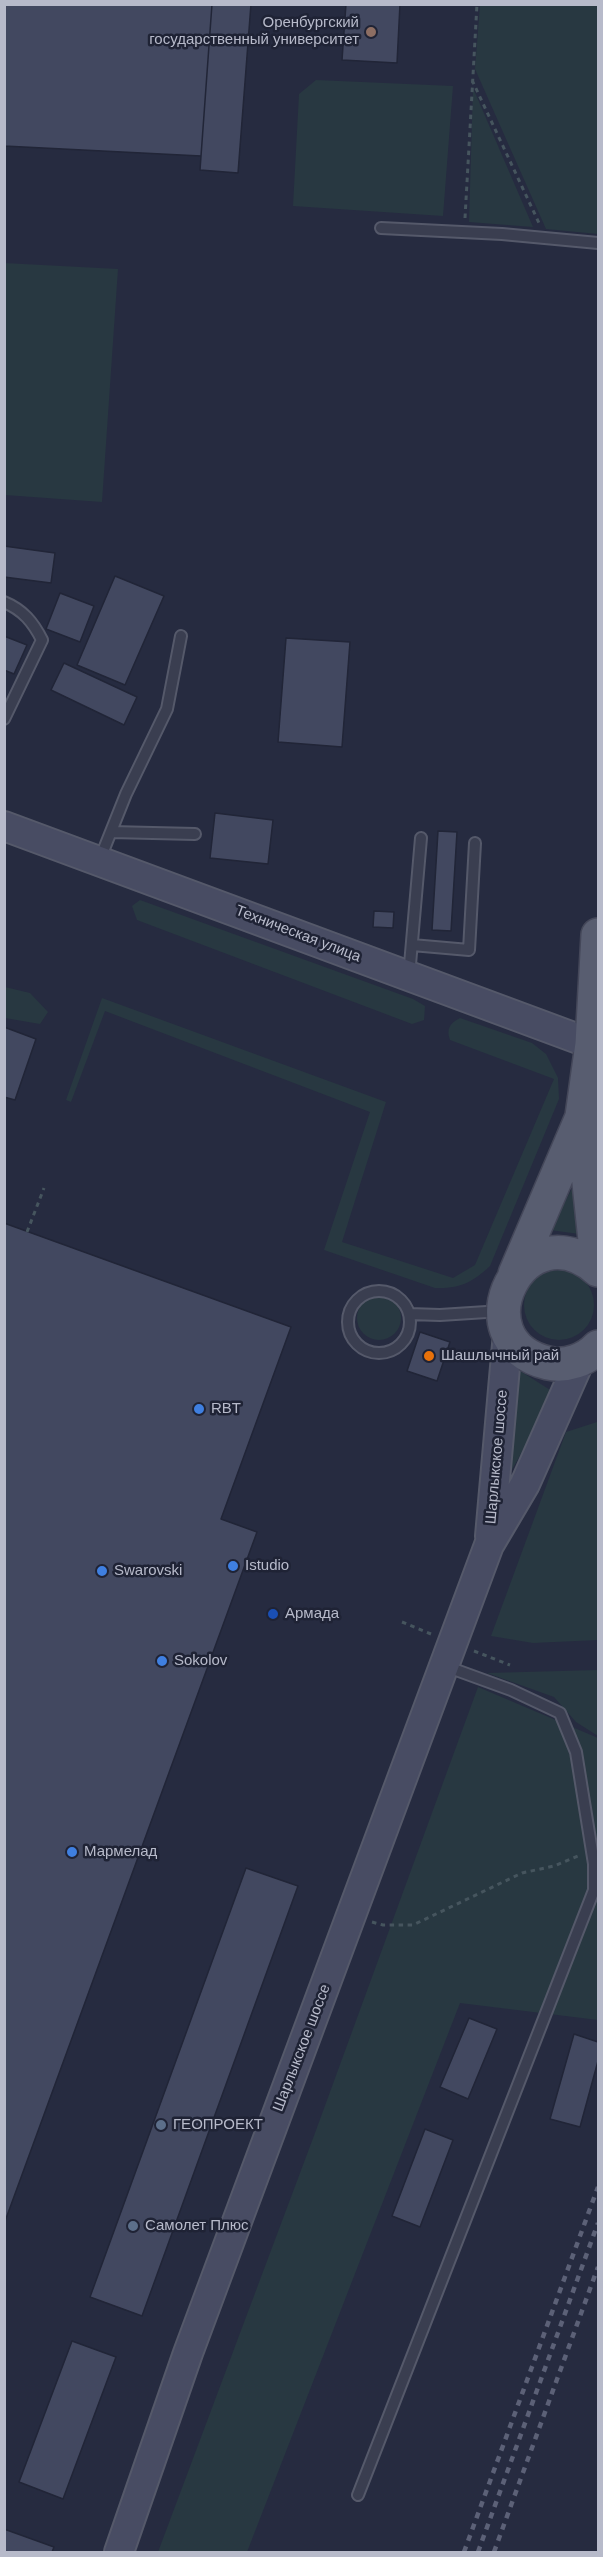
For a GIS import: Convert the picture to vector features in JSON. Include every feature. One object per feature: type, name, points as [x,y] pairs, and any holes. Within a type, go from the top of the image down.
[{"type":"main road","points":[[592,1362],[567,1364],[539,1361],[521,1350],[506,1322],[506,1291],[582,1116],[595,1045],[598,935]]},
{"type":"main road","points":[[582,1116],[598,1270]]},
{"type":"main road","points":[[515,1274],[531,1260],[561,1253],[581,1258],[598,1270]]},
{"type":"street","name":"Техническая улица","points":[[4,826],[595,1045]]},
{"type":"street","name":"Шарлыкское шоссе","points":[[489,1545],[506,1322]]},
{"type":"street","name":"Шарлыкское шоссе","points":[[119,2553],[188,2353],[489,1545],[592,1362]]},
{"type":"lane","points":[[381,228],[465,232],[598,243]]},
{"type":"lane","points":[[4,602],[16,607],[33,622],[42,640],[4,719]]},
{"type":"lane","points":[[99,860],[126,794],[167,709],[181,636]]},
{"type":"lane","points":[[111,832],[195,834]]},
{"type":"lane","points":[[409,976],[420,838]]},
{"type":"lane","points":[[412,945],[469,950],[475,843]]},
{"type":"lane","points":[[378,1290],[398,1297],[409,1314],[409,1330],[402,1344],[382,1353],[365,1350],[352,1339],[347,1323],[351,1307],[362,1295],[378,1290]]},
{"type":"lane","points":[[409,1314],[506,1322]]},
{"type":"lane","points":[[358,2495],[594,1890],[592,1851],[576,1752],[560,1713],[511,1690],[445,1666]]},
{"type":"path","points":[[465,232],[471,78],[477,4]]},
{"type":"path","points":[[471,78],[547,238]]},
{"type":"path","points":[[27,1232],[44,1188]]},
{"type":"path","points":[[481,1654],[510,1665]]},
{"type":"path","points":[[351,1917],[383,1925],[413,1925],[522,1874],[554,1866],[592,1851]]},
{"type":"shaded area","points":[[480,5],[598,5],[598,234],[546,229],[475,69]]},
{"type":"shaded area","points":[[316,80],[453,86],[443,216],[293,206],[299,94]]},
{"type":"shaded area","points":[[473,88],[533,227],[469,222]]},
{"type":"shaded area","points":[[4,263],[118,269],[102,502],[5,495]]},
{"type":"shaded area","points":[[140,900],[413,999],[425,1006],[424,1020],[412,1024],[137,920],[132,906]]},
{"type":"shaded area","points":[[5,987],[30,993],[48,1012],[40,1024],[5,1018]]},
{"type":"shaded area","points":[[102,998],[386,1102],[342,1242],[453,1278],[475,1265],[554,1079],[450,1040],[451,1024],[460,1018],[532,1043],[546,1054],[558,1078],[559,1099],[490,1266],[478,1276],[459,1286],[435,1288],[324,1250],[370,1112],[105,1011],[71,1102],[66,1100]]},
{"type":"shaded area","points":[[576,1181],[579,1234],[550,1230]]},
{"type":"shaded area","points":[[559,1270],[572,1273],[584,1280],[591,1292],[594,1305],[591,1318],[584,1330],[572,1337],[559,1340],[546,1337],[534,1330],[527,1318],[524,1305],[527,1292],[534,1280],[546,1273]]},
{"type":"shaded area","points":[[379,1296],[394,1303],[401,1318],[394,1333],[379,1340],[364,1333],[357,1318],[364,1303]]},
{"type":"shaded area","points":[[517,1369],[555,1393],[509,1475]]},
{"type":"shaded area","points":[[597,1422],[598,1640],[533,1643],[491,1636],[566,1432]]},
{"type":"shaded area","points":[[598,1670],[598,1736],[576,1722],[554,1697],[487,1673]]},
{"type":"shaded area","points":[[478,1687],[598,1738],[598,2020],[460,2003],[247,2552],[158,2552],[315,2133]]},
{"type":"building","points":[[4,4],[212,4],[201,156],[4,146]]},
{"type":"building","points":[[212,4],[251,4],[238,173],[200,170]]},
{"type":"building","name":"Оренбургский государственный университет","points":[[346,4],[400,4],[397,63],[342,60]]},
{"type":"building","points":[[4,546],[55,553],[51,583],[4,577]]},
{"type":"building","points":[[115,576],[164,596],[125,685],[77,665]]},
{"type":"building","points":[[60,593],[94,606],[80,642],[46,629]]},
{"type":"building","points":[[4,636],[27,645],[14,674],[4,670]]},
{"type":"building","points":[[286,638],[350,642],[342,747],[278,742]]},
{"type":"building","points":[[64,663],[137,697],[124,725],[51,690]]},
{"type":"building","points":[[215,813],[273,820],[268,864],[210,858]]},
{"type":"building","points":[[438,831],[457,832],[451,931],[432,930]]},
{"type":"building","points":[[374,911],[394,912],[393,928],[373,927]]},
{"type":"building","points":[[4,1027],[36,1039],[15,1100],[4,1097]]},
{"type":"building","name":"Мармелад","points":[[4,1223],[291,1327],[221,1519],[257,1532],[4,2224]]},
{"type":"building","name":"Шашлычный рай","points":[[420,1332],[450,1342],[437,1381],[407,1371]]},
{"type":"building","points":[[246,1868],[298,1886],[142,2316],[90,2297]]},
{"type":"building","points":[[469,2018],[497,2029],[468,2099],[440,2087]]},
{"type":"building","points":[[574,2034],[598,2042],[598,2061],[580,2127],[550,2119]]},
{"type":"building","points":[[425,2129],[453,2140],[420,2227],[392,2216]]},
{"type":"building","points":[[72,2341],[116,2357],[63,2499],[19,2482]]},
{"type":"building","points":[[4,2529],[54,2547],[52,2552],[4,2552]]},
{"type":"railway","points":[[464,2552],[598,2187]]},
{"type":"railway","points":[[478,2552],[598,2223]]},
{"type":"railway","points":[[494,2552],[598,2267]]},
{"type":"place","name":"Оренбургский государственный университет","points":[[371,32]]},
{"type":"place","name":"Шашлычный рай","points":[[429,1356]]},
{"type":"place","name":"RBT","points":[[199,1409]]},
{"type":"place","name":"Istudio","points":[[233,1566]]},
{"type":"place","name":"Swarovski","points":[[102,1571]]},
{"type":"place","name":"Армада","points":[[273,1614]]},
{"type":"place","name":"Sokolov","points":[[162,1661]]},
{"type":"place","name":"Мармелад","points":[[72,1852]]},
{"type":"place","name":"ГЕОПРОЕКТ","points":[[161,2125]]},
{"type":"place","name":"Самолет Плюс","points":[[133,2226]]}]
